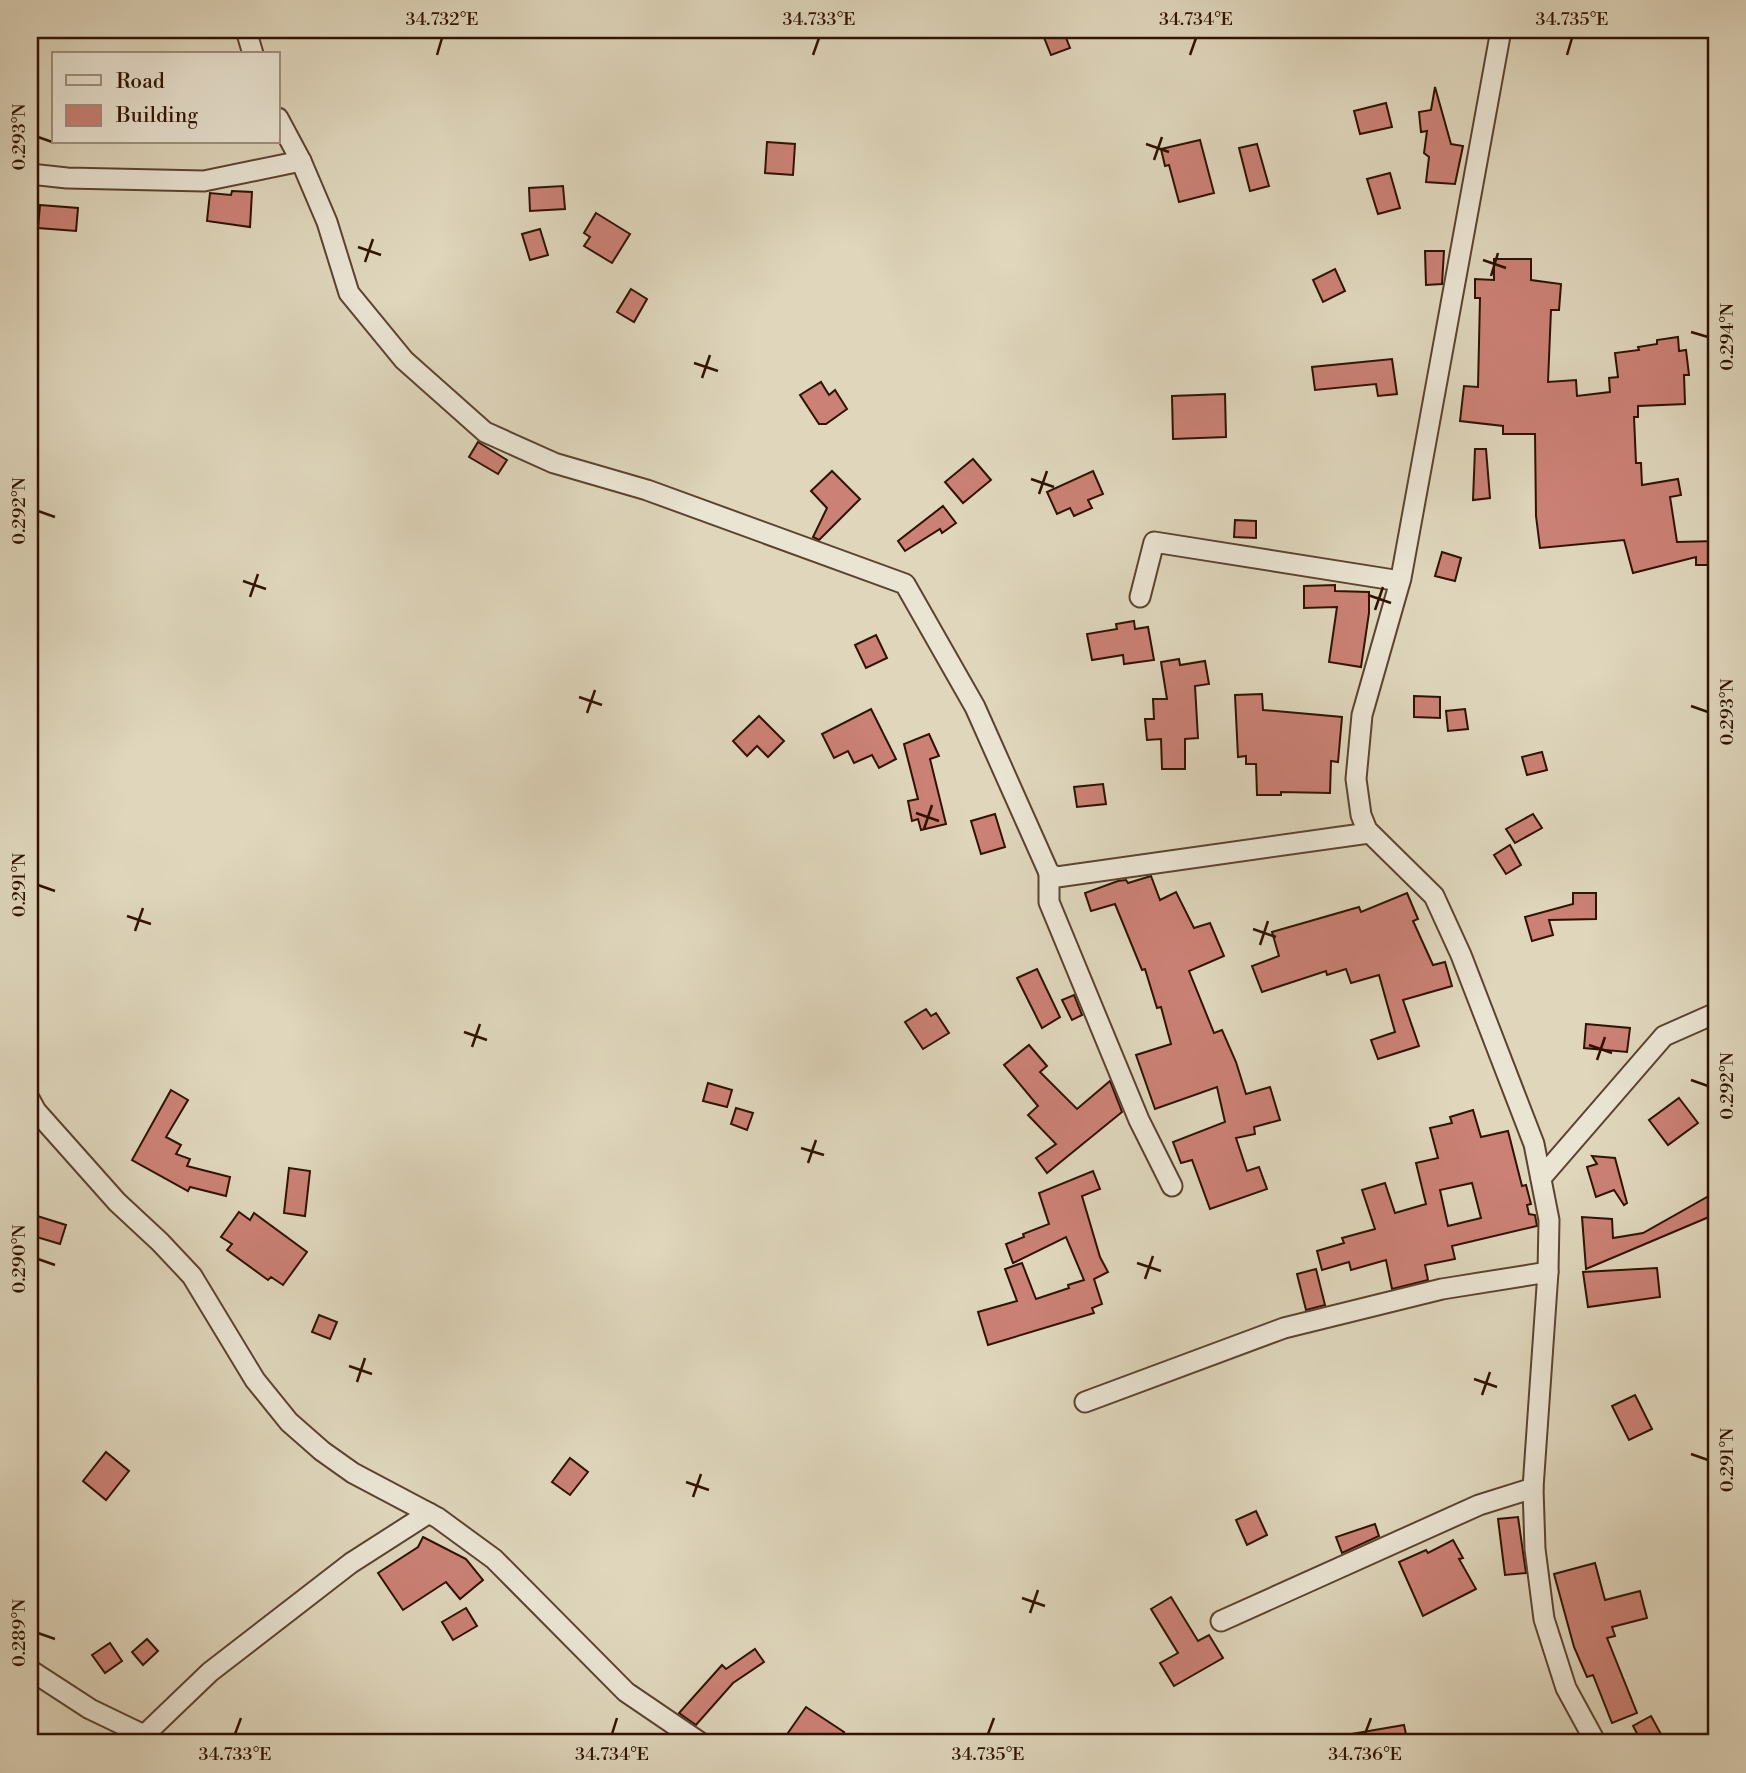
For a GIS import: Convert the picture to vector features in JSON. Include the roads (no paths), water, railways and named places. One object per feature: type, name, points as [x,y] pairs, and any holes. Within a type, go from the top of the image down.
[{"type":"street","points":[[246,30],[252,52]]},
{"type":"street","points":[[1501,30],[1400,581],[1362,715],[1356,779],[1362,815],[1369,833],[1434,896],[1461,955],[1534,1144],[1549,1220],[1548,1272],[1533,1488],[1535,1549],[1544,1619],[1566,1688],[1595,1743]]},
{"type":"street","points":[[280,122],[301,161],[327,222],[349,293],[404,360],[485,432],[554,463],[647,490],[905,584],[975,707],[1049,873],[1049,902],[1139,1121],[1172,1185]]},
{"type":"street","points":[[30,174],[67,178],[204,181],[301,161]]},
{"type":"street","points":[[1140,597],[1154,542],[1400,581]]},
{"type":"street","points":[[1049,873],[1057,877],[1369,833]]},
{"type":"street","points":[[1541,1178],[1664,1036],[1716,1013]]},
{"type":"street","points":[[30,1100],[36,1111],[117,1202],[192,1276],[255,1380],[289,1422],[322,1451],[353,1473],[429,1513],[494,1559],[626,1692],[701,1743]]},
{"type":"street","points":[[1085,1402],[1284,1328],[1442,1289],[1548,1272]]},
{"type":"street","points":[[1221,1621],[1479,1505],[1533,1488]]},
{"type":"street","points":[[30,1670],[140,1739],[210,1672],[351,1563],[429,1513]]}]
